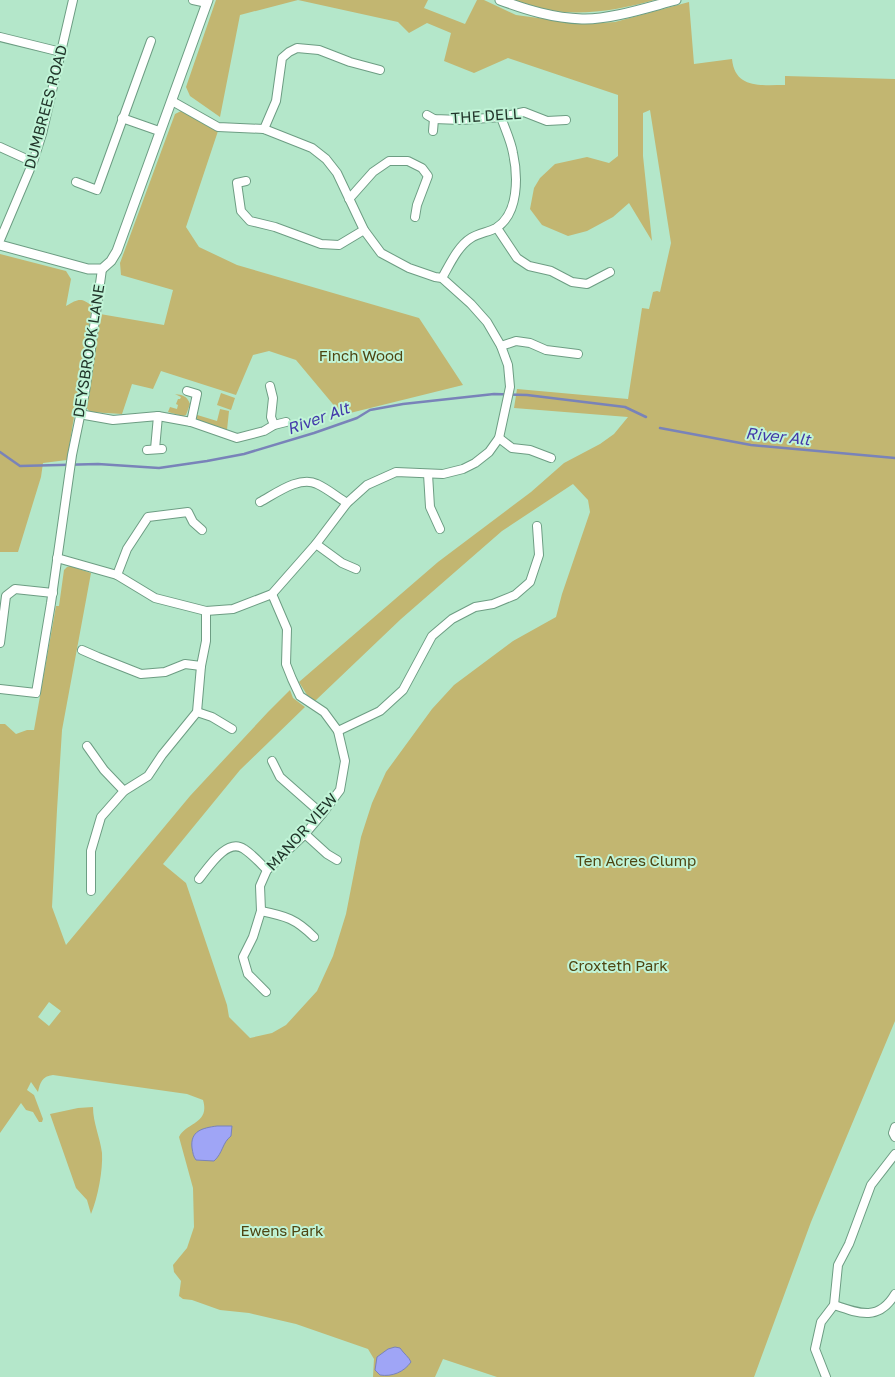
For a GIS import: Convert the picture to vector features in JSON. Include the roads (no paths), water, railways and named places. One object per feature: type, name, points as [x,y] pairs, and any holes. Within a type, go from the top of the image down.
[{"type":"street","name":"DUMBREES ROAD","points":[[0,240],[33,162],[42,134],[73,0]]},
{"type":"street","points":[[193,0],[207,1]]},
{"type":"street","points":[[500,0],[548,15],[584,19],[623,13],[676,0]]},
{"type":"street","name":"DEYSBROOK LANE","points":[[0,689],[36,693],[53,593],[72,455],[85,392],[102,269],[111,261],[117,251],[207,1]]},
{"type":"street","points":[[0,38],[61,52]]},
{"type":"street","points":[[76,182],[97,190],[151,41]]},
{"type":"street","points":[[264,130],[276,101],[282,58],[289,52],[297,48],[320,50],[350,62],[380,70]]},
{"type":"street","points":[[57,558],[117,575],[155,598],[206,611],[233,609],[272,594],[316,544],[347,503],[367,485],[396,472],[443,474],[462,469],[475,463],[489,452],[499,438],[510,390],[508,365],[502,346],[487,322],[471,304],[442,278],[409,268],[381,253],[364,230],[337,173],[326,159],[312,148],[264,130],[218,127],[172,102]]},
{"type":"street","name":"THE DELL","points":[[433,131],[430,117],[461,120],[501,117],[524,112],[547,121],[566,120]]},
{"type":"street","points":[[442,278],[457,252],[471,238],[497,228],[506,219],[512,207],[516,178],[513,152],[501,117]]},
{"type":"street","points":[[122,118],[159,131]]},
{"type":"street","points":[[0,147],[33,162]]},
{"type":"street","points":[[349,199],[373,172],[389,161],[408,161],[422,168],[428,176],[417,205],[415,217]]},
{"type":"street","points":[[246,181],[237,183],[241,210],[250,221],[275,227],[321,244],[339,244],[364,230]]},
{"type":"street","points":[[497,228],[517,258],[529,266],[550,271],[572,282],[587,284],[610,272]]},
{"type":"street","points":[[0,245],[79,267],[94,270],[102,269]]},
{"type":"street","points":[[502,346],[516,342],[530,343],[546,350],[578,354]]},
{"type":"street","points":[[270,386],[274,398],[271,417],[274,425]]},
{"type":"street","points":[[187,392],[197,394],[191,422]]},
{"type":"street","points":[[79,414],[113,420],[158,416],[191,422],[237,438],[264,431],[274,425],[286,422]]},
{"type":"street","points":[[155,449],[158,416]]},
{"type":"street","points":[[499,438],[512,448],[530,450],[551,458]]},
{"type":"street","points":[[428,474],[430,507],[440,529]]},
{"type":"street","points":[[260,502],[301,482],[316,483],[347,503]]},
{"type":"street","points":[[117,575],[127,549],[148,517],[188,512],[193,522],[202,530]]},
{"type":"street","points":[[338,731],[380,711],[403,690],[432,636],[452,619],[475,607],[493,604],[514,594],[530,582],[539,554],[537,526]]},
{"type":"street","points":[[316,544],[342,563],[356,569]]},
{"type":"street","points":[[0,643],[6,596],[15,589],[53,593]]},
{"type":"street","name":"MANOR VIEW","points":[[266,992],[248,974],[243,957],[253,937],[261,911],[260,886],[268,870],[305,834],[340,790],[345,761],[338,731],[324,712],[300,696],[292,679],[286,664],[287,629],[272,594]]},
{"type":"street","points":[[91,891],[91,851],[101,817],[124,791],[148,776],[162,755],[197,712],[201,666],[206,641],[206,611]]},
{"type":"street","points":[[82,650],[141,674],[165,672],[185,664],[201,666]]},
{"type":"street","points":[[197,712],[212,717],[232,729]]},
{"type":"street","points":[[87,746],[104,770],[124,791]]},
{"type":"street","points":[[272,760],[280,777],[322,814]]},
{"type":"street","points":[[305,834],[327,854],[337,860]]},
{"type":"street","points":[[199,880],[223,850],[233,846],[242,847],[268,870]]},
{"type":"street","points":[[261,911],[287,916],[305,928],[314,937]]},
{"type":"street","points":[[895,1127],[893,1133],[895,1137]]},
{"type":"street","points":[[826,1377],[814,1348],[821,1322],[834,1305],[838,1265],[849,1244],[871,1185],[886,1163],[895,1154]]},
{"type":"street","points":[[834,1305],[853,1311],[876,1312],[889,1303],[895,1294]]},
{"type":"water","points":[[232,1126],[231,1136],[214,1161],[196,1160],[192,1148],[195,1134],[202,1129]]},
{"type":"water","points":[[400,1348],[411,1362],[405,1369],[397,1373],[380,1375],[375,1370],[377,1357],[388,1349]]},
{"type":"waterway","name":"River Alt","points":[[0,452],[20,466],[98,464],[159,468],[244,454],[357,418],[370,410],[403,404],[494,394],[527,395],[625,407],[646,417]]},
{"type":"waterway","name":"River Alt","points":[[660,428],[751,445],[895,458]]},
{"type":"park label","name":"Finch Wood","points":[[361,356]]},
{"type":"park label","name":"Ten Acres Clump","points":[[636,861]]},
{"type":"park label","name":"Croxteth Park","points":[[618,966]]},
{"type":"park label","name":"Ewens Park","points":[[282,1231]]}]
